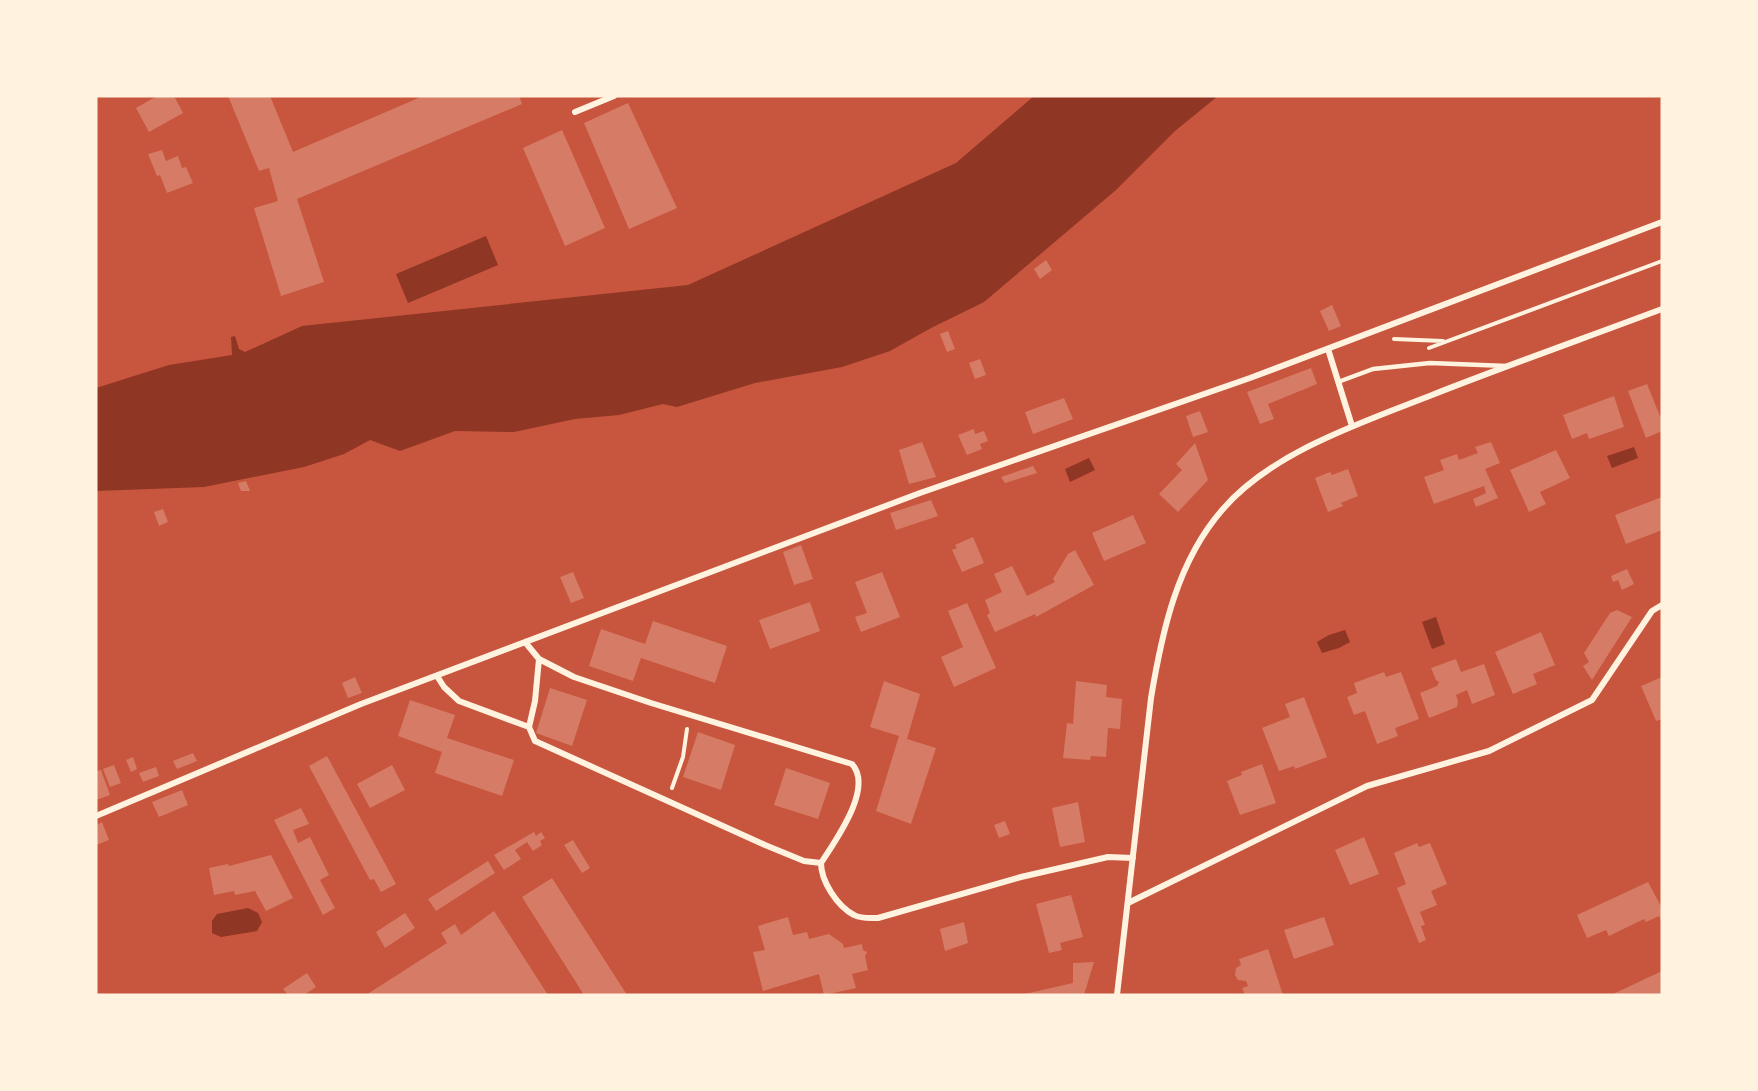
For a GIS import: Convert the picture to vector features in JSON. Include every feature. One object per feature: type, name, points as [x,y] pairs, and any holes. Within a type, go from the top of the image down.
[{"type":"street","points":[[576,112],[614,96]]},
{"type":"street","points":[[96,816],[361,704],[437,675],[920,493],[1239,382],[1662,222]]},
{"type":"street","points":[[1117,995],[1151,698],[1159,651],[1171,605],[1194,553],[1221,510],[1267,469],[1352,426],[1662,309]]},
{"type":"street","points":[[1328,349],[1352,426]]},
{"type":"street","points":[[1128,903],[1367,786],[1489,751],[1592,699],[1652,611],[1662,605]]},
{"type":"street","points":[[525,642],[539,659],[574,677],[845,761],[857,770],[859,783],[849,819],[822,863],[825,880],[843,907],[855,915],[878,918],[1021,877],[1108,857],[1133,858]]},
{"type":"street","points":[[539,659],[535,701],[529,728],[535,741],[804,861],[822,863]]},
{"type":"street","points":[[437,675],[444,687],[459,702],[529,728]]},
{"type":"lane","points":[[1338,382],[1373,369],[1430,363],[1510,366]]},
{"type":"path","points":[[1426,349],[1662,261]]},
{"type":"path","points":[[1370,333],[1398,340],[1448,341]]},
{"type":"path","points":[[677,777],[690,714]]},
{"type":"shaded area","points":[[1034,96],[1218,96],[1175,131],[1116,190],[984,302],[890,351],[842,367],[755,383],[677,407],[663,404],[619,415],[575,419],[514,432],[455,431],[400,451],[370,440],[344,454],[304,467],[204,487],[96,491],[96,388],[169,365],[232,355],[231,337],[235,336],[239,349],[245,352],[302,326],[688,285],[956,163]]},
{"type":"shaded area","points":[[486,236],[498,265],[408,303],[396,274]]},
{"type":"shaded area","points":[[1634,447],[1638,458],[1612,468],[1607,456]]},
{"type":"shaded area","points":[[1089,458],[1095,470],[1070,482],[1065,469]]},
{"type":"shaded area","points":[[1436,617],[1445,644],[1432,649],[1422,622]]},
{"type":"shaded area","points":[[1345,630],[1350,642],[1322,653],[1317,642]]},
{"type":"shaded area","points":[[248,908],[258,913],[262,922],[257,931],[221,937],[212,933],[212,921],[217,914]]},
{"type":"building","points":[[157,96],[174,96],[183,113],[149,132],[136,108]]},
{"type":"building","points":[[228,96],[270,96],[293,152],[423,96],[519,96],[522,104],[297,199],[324,282],[281,296],[254,208],[278,201],[269,168],[259,171]]},
{"type":"building","points":[[628,103],[677,208],[629,229],[584,123]]},
{"type":"building","points":[[562,130],[605,228],[565,246],[523,148]]},
{"type":"building","points":[[162,150],[166,161],[178,156],[182,168],[186,167],[193,183],[167,193],[148,154]]},
{"type":"building","points":[[1046,260],[1052,270],[1040,279],[1034,269]]},
{"type":"building","points":[[1332,305],[1341,326],[1329,331],[1320,311]]},
{"type":"building","points":[[948,331],[955,349],[947,352],[940,334]]},
{"type":"building","points":[[980,359],[986,375],[975,379],[969,363]]},
{"type":"building","points":[[1311,368],[1317,384],[1268,404],[1274,419],[1260,424],[1247,392]]},
{"type":"building","points":[[1647,384],[1660,416],[1662,415],[1662,431],[1646,438],[1628,391]]},
{"type":"building","points":[[1614,396],[1624,427],[1589,439],[1587,433],[1572,439],[1563,415]]},
{"type":"building","points":[[1064,398],[1073,419],[1033,434],[1025,412]]},
{"type":"building","points":[[1200,411],[1208,432],[1193,437],[1186,416]]},
{"type":"building","points":[[974,429],[975,434],[984,431],[988,441],[980,444],[982,449],[967,455],[958,435]]},
{"type":"building","points":[[922,442],[936,477],[909,484],[899,450]]},
{"type":"building","points":[[1491,442],[1500,463],[1485,469],[1498,498],[1476,507],[1473,499],[1486,493],[1484,486],[1434,504],[1424,477],[1444,470],[1440,460],[1457,454],[1459,460],[1478,453],[1475,447]]},
{"type":"building","points":[[1195,443],[1208,480],[1178,512],[1159,494],[1182,470],[1176,464]]},
{"type":"building","points":[[1556,450],[1570,478],[1540,492],[1546,504],[1529,512],[1510,470]]},
{"type":"building","points":[[1033,466],[1037,473],[1005,483],[1001,477]]},
{"type":"building","points":[[1348,469],[1358,496],[1341,503],[1343,506],[1328,512],[1315,478],[1330,472],[1332,475]]},
{"type":"building","points":[[246,481],[250,491],[241,491],[238,483]]},
{"type":"building","points":[[1662,497],[1662,530],[1626,544],[1615,515]]},
{"type":"building","points":[[931,500],[938,516],[896,530],[890,513]]},
{"type":"building","points":[[163,509],[168,522],[159,526],[154,512]]},
{"type":"building","points":[[1133,515],[1146,543],[1104,561],[1092,533]]},
{"type":"building","points":[[973,537],[984,563],[962,572],[952,550],[957,548],[955,545]]},
{"type":"building","points":[[801,545],[813,579],[794,585],[783,552]]},
{"type":"building","points":[[1075,550],[1094,585],[1036,617],[1035,614],[995,632],[987,615],[990,613],[985,600],[1002,592],[994,574],[1012,566],[1027,596],[1055,582],[1053,579],[1068,554]]},
{"type":"building","points":[[1627,569],[1634,584],[1622,590],[1618,580],[1613,582],[1611,576]]},
{"type":"building","points":[[573,572],[584,598],[571,603],[560,577]]},
{"type":"building","points":[[882,572],[900,617],[861,632],[855,617],[867,613],[855,582]]},
{"type":"building","points":[[810,602],[820,631],[770,649],[759,620]]},
{"type":"building","points":[[967,603],[996,668],[954,687],[941,657],[963,647],[948,611]]},
{"type":"building","points":[[1617,610],[1632,617],[1592,680],[1583,666],[1589,662],[1584,653],[1610,613]]},
{"type":"building","points":[[653,621],[727,646],[715,683],[641,658],[633,681],[589,666],[601,629],[645,644]]},
{"type":"building","points":[[1541,632],[1555,665],[1533,674],[1537,684],[1513,694],[1495,652]]},
{"type":"building","points":[[1456,659],[1461,672],[1484,664],[1495,695],[1472,704],[1467,690],[1456,695],[1457,707],[1429,718],[1420,693],[1437,686],[1439,682],[1431,668]]},
{"type":"building","points":[[1384,672],[1386,677],[1401,672],[1419,719],[1395,728],[1398,736],[1377,744],[1365,711],[1354,715],[1347,697],[1357,693],[1354,683]]},
{"type":"building","points":[[355,677],[362,693],[348,698],[342,683]]},
{"type":"building","points":[[1662,677],[1662,719],[1656,721],[1641,686]]},
{"type":"building","points":[[884,681],[920,694],[907,739],[936,748],[911,824],[876,811],[899,736],[870,727]]},
{"type":"building","points":[[1076,681],[1107,685],[1106,697],[1122,699],[1120,729],[1108,728],[1106,757],[1091,756],[1090,760],[1063,758],[1067,723],[1073,724]]},
{"type":"building","points":[[550,688],[587,700],[572,746],[536,733]]},
{"type":"building","points":[[1304,697],[1327,757],[1295,769],[1294,766],[1279,771],[1262,728],[1290,717],[1285,704]]},
{"type":"building","points":[[410,700],[455,715],[447,738],[514,760],[502,796],[435,773],[442,752],[398,736]]},
{"type":"building","points":[[698,732],[735,745],[721,790],[683,777]]},
{"type":"building","points":[[193,753],[197,761],[177,769],[173,761]]},
{"type":"building","points":[[327,756],[396,884],[381,892],[374,879],[370,880],[309,766]]},
{"type":"building","points":[[133,757],[137,769],[131,772],[126,760]]},
{"type":"building","points":[[1262,764],[1276,803],[1240,815],[1227,781],[1242,775],[1241,772]]},
{"type":"building","points":[[114,765],[121,783],[110,787],[103,769]]},
{"type":"building","points":[[392,765],[405,790],[370,808],[357,784]]},
{"type":"building","points":[[156,767],[159,776],[143,782],[139,773]]},
{"type":"building","points":[[786,768],[830,783],[818,819],[774,805]]},
{"type":"building","points":[[101,770],[110,795],[96,800],[96,771]]},
{"type":"building","points":[[182,790],[188,805],[159,817],[152,802]]},
{"type":"building","points":[[1078,802],[1085,842],[1060,847],[1052,808]]},
{"type":"building","points":[[301,808],[309,824],[293,830],[298,843],[310,837],[329,875],[320,880],[335,908],[323,915],[274,820]]},
{"type":"building","points":[[1005,821],[1010,834],[999,838],[994,825]]},
{"type":"building","points":[[102,822],[109,840],[96,845],[96,825]]},
{"type":"building","points":[[534,832],[536,836],[541,832],[545,838],[540,841],[542,845],[533,851],[527,842],[515,850],[521,859],[504,870],[494,855]]},
{"type":"building","points":[[1364,837],[1379,874],[1350,885],[1335,850]]},
{"type":"building","points":[[573,840],[590,868],[582,873],[564,845]]},
{"type":"building","points":[[1417,843],[1419,847],[1430,843],[1447,884],[1431,891],[1437,905],[1420,912],[1425,925],[1421,926],[1426,940],[1419,943],[1397,888],[1406,884],[1394,853]]},
{"type":"building","points":[[271,855],[293,898],[266,911],[255,891],[235,895],[234,891],[214,895],[209,868],[228,864],[229,866]]},
{"type":"building","points":[[488,861],[495,873],[436,911],[428,899]]},
{"type":"building","points":[[552,878],[627,995],[584,995],[522,897]]},
{"type":"building","points":[[1648,882],[1662,908],[1662,923],[1659,916],[1646,922],[1644,919],[1609,936],[1606,930],[1587,938],[1577,915]]},
{"type":"building","points":[[1071,895],[1083,937],[1060,943],[1062,950],[1049,953],[1036,904]]},
{"type":"building","points":[[494,911],[548,995],[366,995],[447,943],[441,933],[455,924],[461,935]]},
{"type":"building","points":[[405,913],[415,928],[385,948],[376,932]]},
{"type":"building","points":[[788,917],[793,935],[807,932],[809,939],[829,934],[843,944],[844,948],[862,944],[863,950],[867,952],[865,956],[868,970],[852,974],[856,988],[824,995],[819,974],[763,991],[753,952],[765,950],[758,926]]},
{"type":"building","points":[[1324,917],[1334,945],[1294,959],[1284,930]]},
{"type":"building","points":[[964,922],[968,943],[945,951],[940,929]]},
{"type":"building","points":[[1268,949],[1283,995],[1245,995],[1242,988],[1248,986],[1246,981],[1238,980],[1235,975],[1236,968],[1241,965],[1239,959]]},
{"type":"building","points":[[1094,962],[1084,995],[1020,995],[1073,983],[1073,963]]},
{"type":"building","points":[[1662,971],[1662,995],[1611,995]]},
{"type":"building","points":[[307,973],[316,987],[304,995],[288,995],[283,989]]}]
